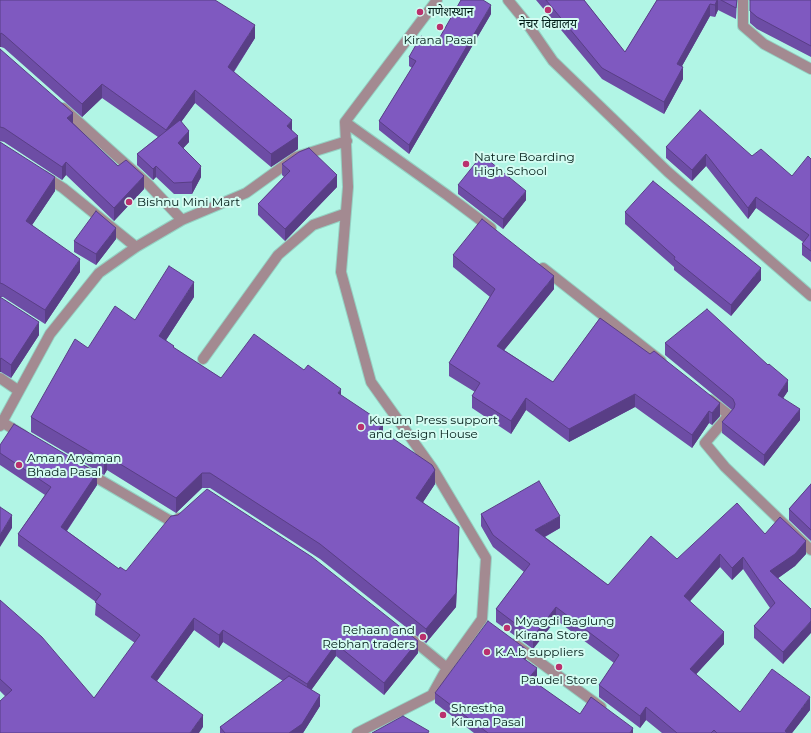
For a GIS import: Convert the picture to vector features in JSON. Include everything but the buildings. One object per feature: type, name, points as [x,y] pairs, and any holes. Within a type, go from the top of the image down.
[{"type":"street","points":[[358,733],[432,695],[447,668],[485,622],[486,558],[433,469],[371,382],[341,272],[344,214],[348,187],[345,122],[437,0]]},
{"type":"street","points":[[508,0],[559,66],[668,172],[811,296]]},
{"type":"street","points":[[743,0],[743,26],[764,44],[811,69]]},
{"type":"street","points":[[56,102],[148,184],[182,220]]},
{"type":"street","points":[[345,122],[498,233]]},
{"type":"street","points":[[30,438],[1,424],[19,391],[47,332],[99,273],[136,247],[182,220],[246,193],[296,157],[347,141]]},
{"type":"street","points":[[38,172],[63,188],[136,247]]},
{"type":"street","points":[[203,359],[278,255],[313,225],[344,214]]},
{"type":"street","points":[[535,262],[667,365]]},
{"type":"street","points":[[0,378],[19,391]]},
{"type":"street","points":[[704,395],[729,415],[705,443],[725,467],[811,550]]},
{"type":"street","points":[[78,467],[174,523],[185,513]]},
{"type":"street","points":[[398,628],[447,668]]},
{"type":"street","points":[[508,638],[610,714]]},
{"type":"place","name":"नेचर विद्यालय","points":[[548,10]]},
{"type":"place","name":"गणेशस्थान","points":[[420,12]]},
{"type":"place","name":"Kirana Pasal","points":[[440,27]]},
{"type":"place","name":"Nature Boarding High School","points":[[466,164]]},
{"type":"place","name":"Bishnu Mini Mart","points":[[129,202]]},
{"type":"place","name":"Kusum Press support and design House","points":[[361,427]]},
{"type":"place","name":"Aman Aryaman Bhada Pasal","points":[[19,465]]},
{"type":"place","name":"Myagdi Baglung Kirana Store","points":[[507,628]]},
{"type":"place","name":"Rehaan and Rebhan traders","points":[[423,637]]},
{"type":"place","name":"K.A.b suppliers","points":[[487,652]]},
{"type":"place","name":"Paudel Store","points":[[559,667]]},
{"type":"place","name":"Shrestha Kirana Pasal","points":[[443,715]]}]
